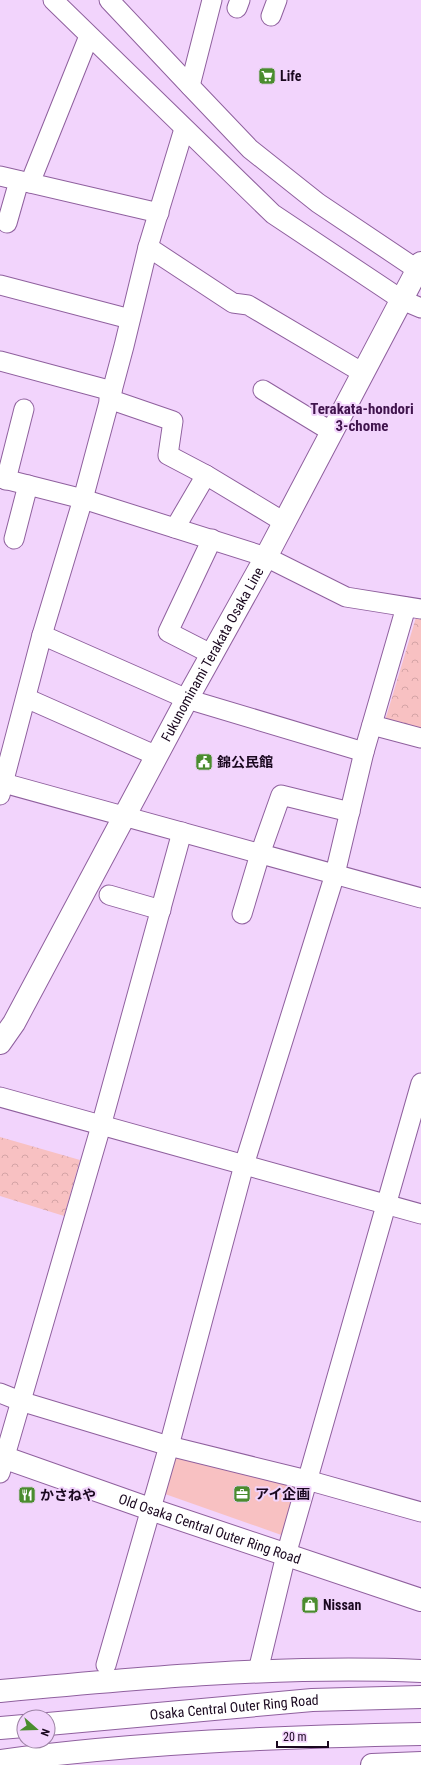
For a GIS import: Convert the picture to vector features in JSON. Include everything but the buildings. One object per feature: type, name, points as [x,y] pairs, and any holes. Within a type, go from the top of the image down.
[{"type":"main road","name":"Fukunominami Terakata Osaka Line","points":[[0,1043],[14,1023],[187,699],[266,557],[364,372],[411,304],[420,268]]},
{"type":"main road","name":"Old Osaka Central Outer Ring Road","points":[[2,1462],[150,1508],[421,1600]]},
{"type":"main road","points":[[0,1691],[195,1674],[258,1671],[312,1669],[421,1671]]},
{"type":"main road","name":"Osaka Central Outer Ring Road","points":[[56,1723],[312,1700],[421,1697]]},
{"type":"main road","points":[[0,1728],[16,1727]]},
{"type":"main road","points":[[0,1761],[54,1753],[185,1742],[267,1738],[421,1734]]},
{"type":"main road","points":[[0,1752],[54,1753]]},
{"type":"main road","points":[[372,1765],[421,1763]]},
{"type":"street","points":[[53,0],[273,214],[411,304]]},
{"type":"street","points":[[109,0],[250,149],[312,198],[420,268]]},
{"type":"street","points":[[190,86],[212,0]]},
{"type":"street","points":[[7,223],[89,36]]},
{"type":"street","points":[[184,129],[148,247],[83,499],[42,635],[1,787],[125,816],[421,898]]},
{"type":"street","points":[[0,176],[159,213]]},
{"type":"street","points":[[148,247],[233,303],[248,305],[364,372]]},
{"type":"street","points":[[0,285],[130,319]]},
{"type":"street","points":[[0,361],[111,395],[172,421],[168,455],[206,475],[284,522]]},
{"type":"street","points":[[263,390],[332,432]]},
{"type":"street","points":[[24,409],[3,479],[83,499],[266,557],[346,597],[416,606],[372,725],[364,752],[335,874],[244,1166],[168,1446],[106,1664]]},
{"type":"street","points":[[175,528],[206,475]]},
{"type":"street","points":[[14,539],[28,485]]},
{"type":"street","points":[[212,539],[168,632],[213,654]]},
{"type":"street","points":[[42,635],[187,699],[364,752]]},
{"type":"street","points":[[26,698],[157,756]]},
{"type":"street","points":[[372,725],[421,738]]},
{"type":"street","points":[[242,914],[260,854],[281,795],[350,812]]},
{"type":"street","points":[[2,1462],[101,1126],[182,832]]},
{"type":"street","points":[[108,895],[161,910]]},
{"type":"street","points":[[258,1671],[286,1555],[421,1083]]},
{"type":"street","points":[[0,1097],[421,1214]]},
{"type":"street","points":[[0,1393],[168,1446],[307,1480],[421,1512]]},
{"type":"green space","points":[[417,614],[421,616],[421,734],[384,724]]},
{"type":"green space","points":[[0,1137],[80,1160],[64,1216],[0,1196]]},
{"type":"green space","points":[[177,1454],[301,1489],[287,1537],[165,1494]]},
{"type":"place","name":"Life","points":[[267,76]]},
{"type":"place","name":"錦公民館","points":[[204,762]]},
{"type":"place","name":"アイ企画","points":[[242,1494]]},
{"type":"place","name":"かさねや","points":[[27,1495]]},
{"type":"place","name":"Nissan","points":[[310,1605]]},
{"type":"district","name":"Terakata-hondori 3-chome","points":[[362,418]]}]
